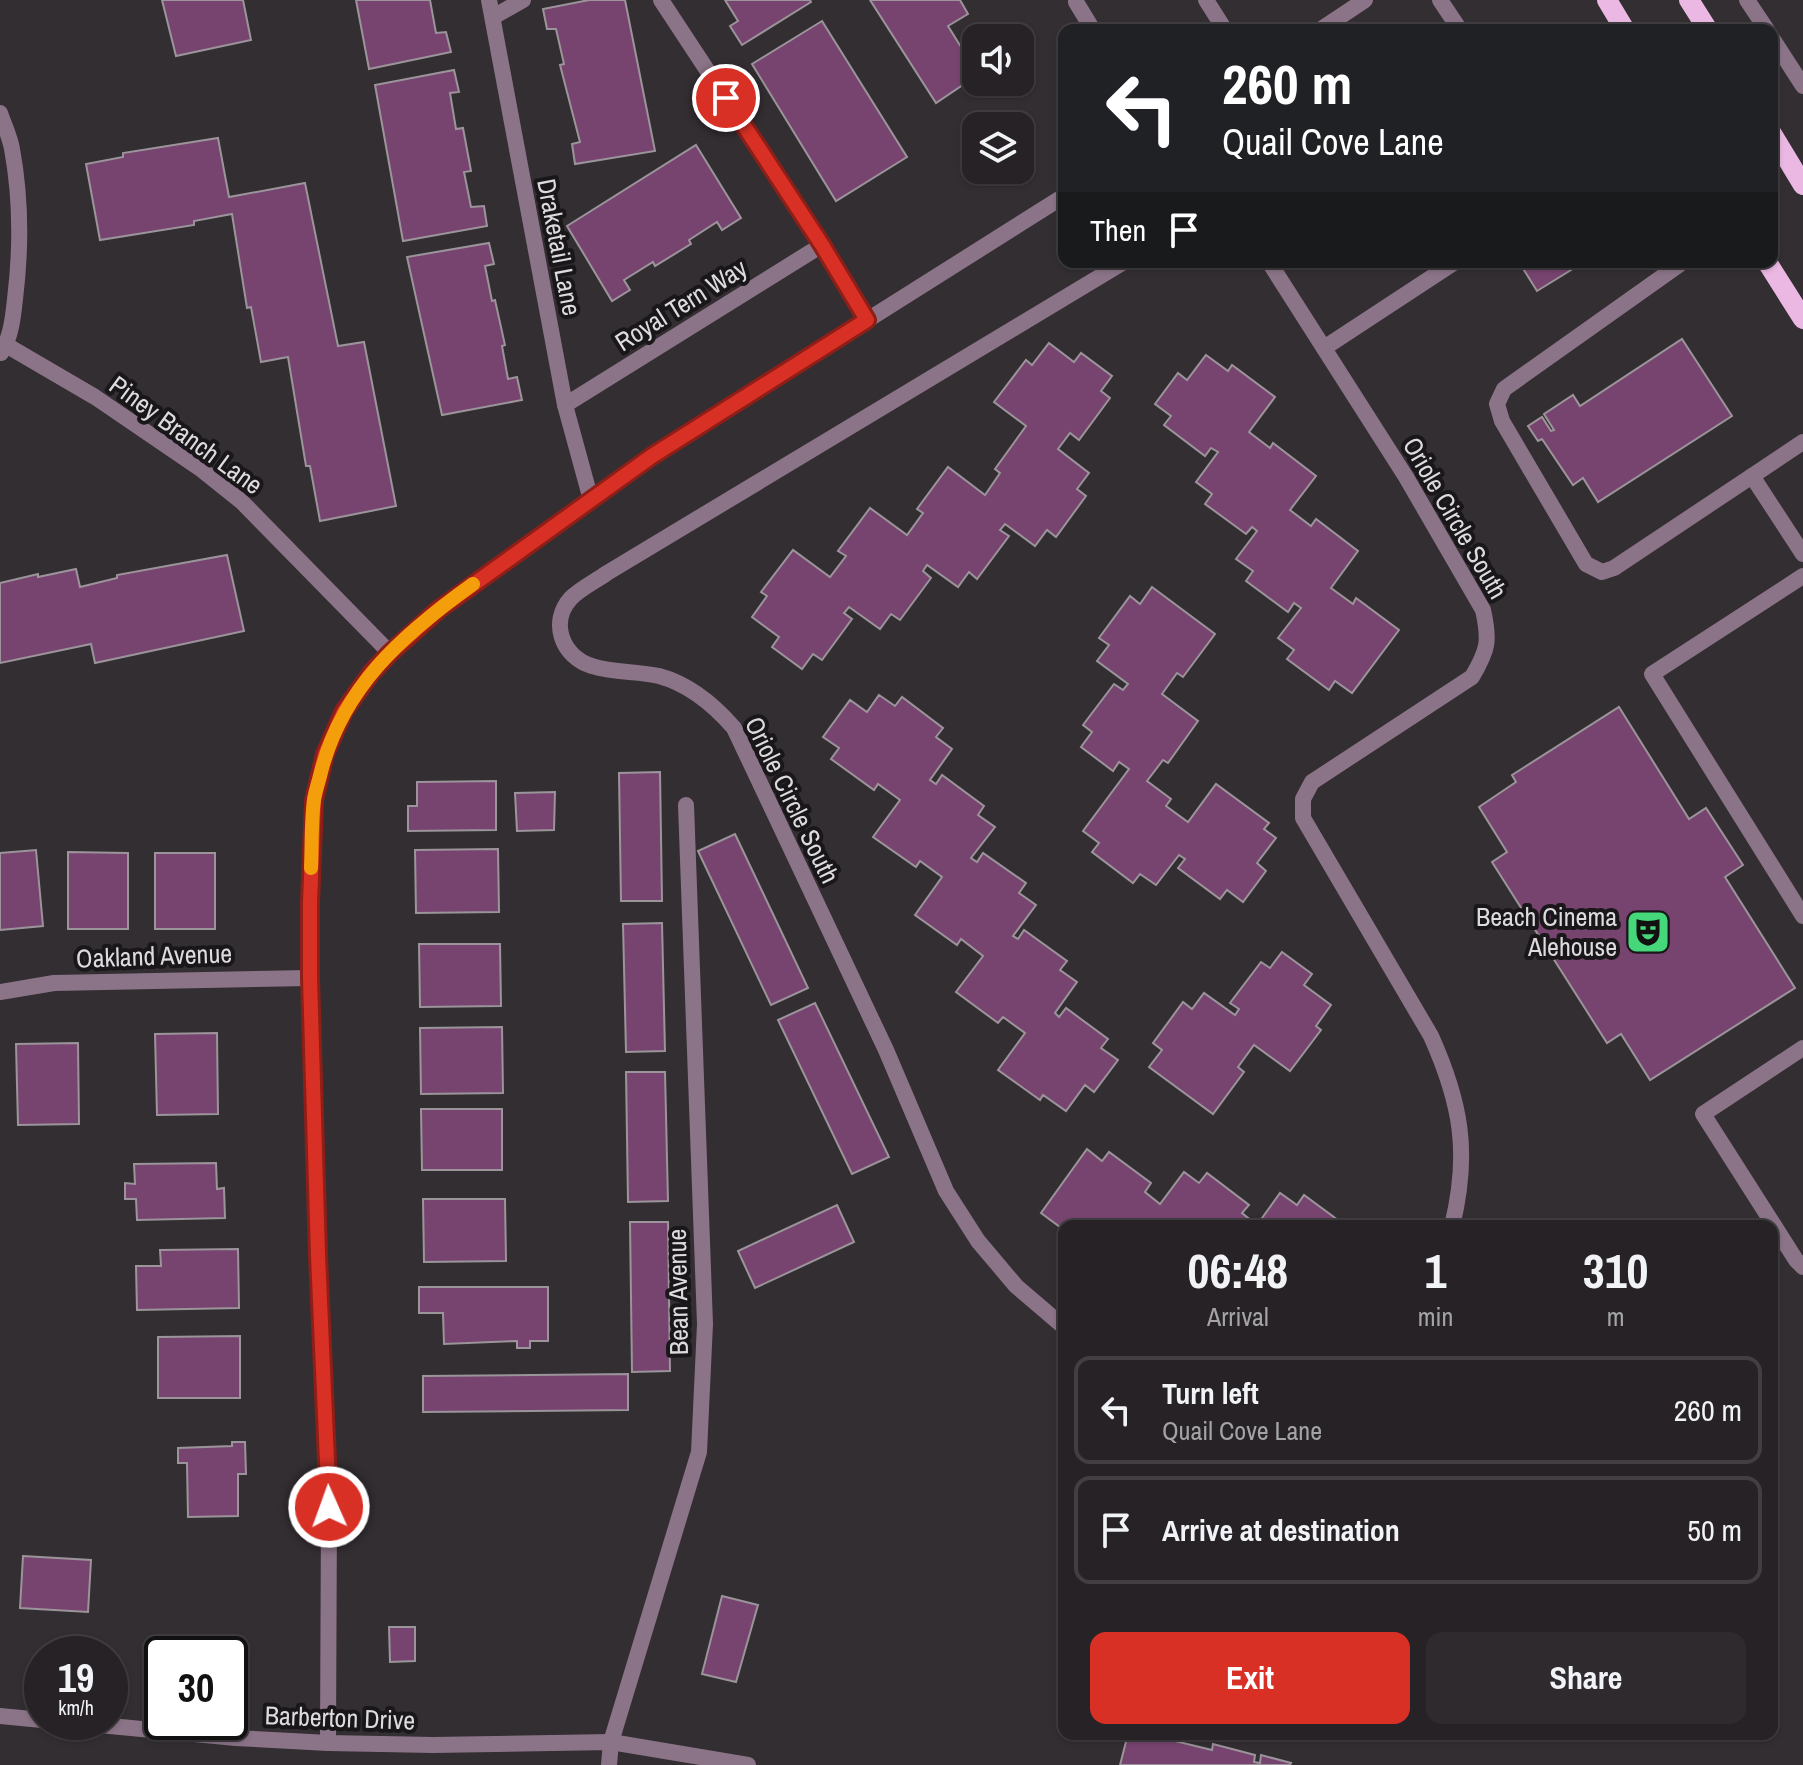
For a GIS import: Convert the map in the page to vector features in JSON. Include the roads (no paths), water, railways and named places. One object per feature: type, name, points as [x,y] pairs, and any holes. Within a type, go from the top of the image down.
[{"type":"main road","points":[[1607,0],[1621,24]]},
{"type":"main road","points":[[1689,0],[1704,24]]},
{"type":"main road","points":[[1778,144],[1803,185]]},
{"type":"main road","points":[[1771,268],[1803,319]]},
{"type":"street","name":"Draketail Lane","points":[[489,0],[565,405],[591,500]]},
{"type":"street","points":[[493,17],[523,0]]},
{"type":"street","points":[[661,0],[822,245],[867,320]]},
{"type":"street","points":[[1206,0],[1221,24]]},
{"type":"street","points":[[1329,24],[1365,0]]},
{"type":"street","points":[[1440,0],[1456,24]]},
{"type":"street","points":[[1747,0],[1763,24]]},
{"type":"street","points":[[1076,2],[1089,24]]},
{"type":"street","points":[[1778,47],[1803,86]]},
{"type":"street","points":[[0,113],[12,147],[19,261],[12,323],[3,350]]},
{"type":"street","points":[[328,1743],[329,1507],[310,978],[314,800],[325,754],[344,711],[372,672],[438,610],[652,456],[1058,200]]},
{"type":"street","name":"Royal Tern Way","points":[[565,405],[822,245]]},
{"type":"street","name":"Oriole Circle South","points":[[1058,1322],[1016,1286],[978,1241],[946,1191],[886,1050],[734,728],[720,712],[692,690],[660,677],[593,667],[575,659],[565,647],[560,628],[563,610],[572,597],[607,573],[1114,268]]},
{"type":"street","name":"Oriole Circle South","points":[[1273,268],[1406,477],[1483,610],[1488,634],[1484,657],[1472,677],[1312,782],[1303,799],[1303,818],[1431,1036],[1447,1072],[1459,1118],[1462,1154],[1459,1200],[1454,1220]]},
{"type":"street","points":[[1324,348],[1446,268]]},
{"type":"street","points":[[1675,268],[1504,389],[1497,404],[1502,421],[1586,564],[1602,572],[1614,568],[1803,442]]},
{"type":"street","name":"Piney Branch Lane","points":[[3,350],[95,397],[202,470],[242,502],[390,653]]},
{"type":"street","points":[[1752,476],[1803,554]]},
{"type":"street","points":[[1803,576],[1652,674],[1803,916]]},
{"type":"street","name":"Bean Avenue","points":[[609,1765],[611,1742],[699,1452],[705,1324],[686,805]]},
{"type":"street","name":"Oakland Avenue","points":[[0,992],[54,983],[310,978]]},
{"type":"street","points":[[1771,1220],[1703,1114],[1803,1048]]},
{"type":"street","points":[[1778,1232],[1803,1267]]},
{"type":"street","points":[[0,1716],[24,1718]]},
{"type":"street","name":"Barberton Drive","points":[[128,1728],[328,1743],[611,1742],[748,1765]]},
{"type":"place","name":"Beach Cinema Alehouse","points":[[1648,932]]}]
